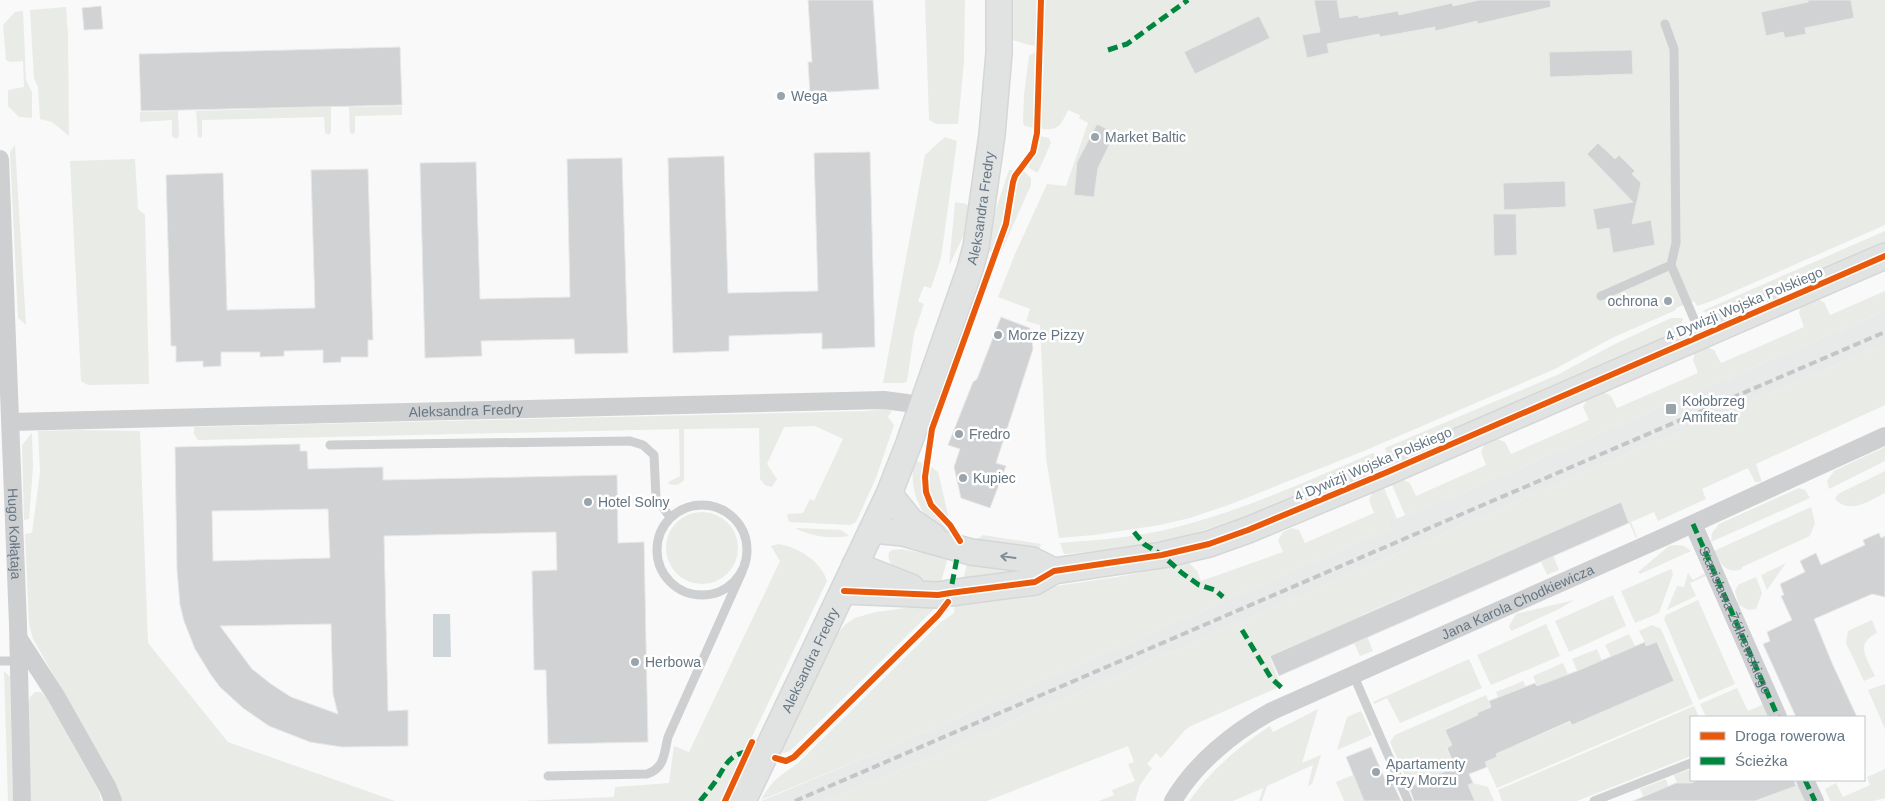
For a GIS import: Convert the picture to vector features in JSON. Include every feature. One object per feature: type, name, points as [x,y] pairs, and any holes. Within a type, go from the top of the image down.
[{"type":"street","name":"Aleksandra Fredry","points":[[743,801],[889,494],[910,443],[970,269],[976,247],[993,126],[999,53],[999,0]]},
{"type":"street","name":"Hugo Kołłątaja","points":[[0,159],[11,422],[22,801]]},
{"type":"street","name":"4 Dywizji Wojska Polskiego","points":[[844,592],[938,594],[1035,582],[1054,571],[1162,556],[1209,544],[1287,515],[1885,256]]},
{"type":"street","name":"Aleksandra Fredry","points":[[11,422],[884,400],[907,403],[921,408]]},
{"type":"street","name":"Jana Karola Chodkiewicza","points":[[1173,801],[1216,750],[1251,722],[1272,711],[1693,524],[1885,436]]},
{"type":"street","points":[[889,494],[911,521],[950,548]]},
{"type":"street","name":"Stanisława Żółkiewskiego","points":[[1693,524],[1778,716]]},
{"type":"street","points":[[873,530],[904,533],[950,548],[1032,560],[1054,571]]},
{"type":"street","name":"4 Dywizji Wojska Polskiego","points":[[855,565],[908,586],[938,594]]},
{"type":"street","points":[[18,638],[56,696],[108,788],[113,801]]},
{"type":"street","points":[[1805,781],[1815,801]]},
{"type":"lane","points":[[1665,24],[1674,49],[1676,243],[1671,265],[1701,336]]},
{"type":"lane","points":[[1600,296],[1671,265]]},
{"type":"lane","points":[[330,445],[630,441],[643,445],[654,454],[656,498],[670,517]]},
{"type":"lane","points":[[548,776],[647,774],[655,771],[661,764],[668,737],[742,572],[747,553],[744,533],[737,520],[725,510],[711,505],[696,504],[682,508],[670,517],[660,530],[656,552],[663,574],[674,586],[688,593],[703,595],[719,592],[732,584],[742,572]]},
{"type":"lane","points":[[0,661],[19,661]]},
{"type":"lane","points":[[1353,674],[1408,801]]},
{"type":"lane","points":[[1594,801],[1690,762]]},
{"type":"shaded area","points":[[925,0],[965,0],[964,62],[958,124],[936,124],[929,120]]},
{"type":"shaded area","points":[[1010,0],[1885,0],[1885,225],[1712,301],[1697,306],[1694,301],[1676,308],[1676,310],[1612,338],[1555,369],[1364,451],[1234,503],[1190,518],[1160,525],[1059,538],[1046,458],[1040,325],[1026,321],[1030,309],[998,297],[1015,254],[1047,184],[1066,186],[1088,123],[1079,118],[1080,115],[1068,110],[1059,126],[1052,129],[1041,129],[1040,97],[1034,94],[1034,128],[1025,126],[1023,123],[1024,95],[1029,56],[1036,51],[1037,46],[1009,39]]},
{"type":"shaded area","points":[[66,7],[69,136],[52,122],[40,119],[38,87],[34,79],[30,10]]},
{"type":"shaded area","points":[[23,11],[26,80],[32,92],[32,118],[19,117],[8,106],[8,90],[24,87],[23,61],[10,62],[6,60],[3,25],[15,12]]},
{"type":"shaded area","points":[[402,106],[402,115],[355,116],[355,132],[353,134],[350,133],[349,107]]},
{"type":"shaded area","points":[[331,107],[331,132],[329,135],[325,133],[324,117],[202,120],[202,136],[201,138],[198,137],[196,111]]},
{"type":"shaded area","points":[[178,111],[179,136],[176,139],[172,136],[172,120],[140,122],[140,112]]},
{"type":"shaded area","points":[[1040,136],[1049,138],[1051,143],[1038,172],[1036,172],[1028,167],[1036,154]]},
{"type":"shaded area","points":[[945,137],[957,141],[941,258],[931,288],[924,286],[918,301],[924,304],[914,334],[907,381],[904,383],[883,383],[925,155]]},
{"type":"shaded area","points":[[15,145],[26,325],[18,318],[10,152]]},
{"type":"shaded area","points":[[135,159],[138,209],[145,215],[149,384],[88,385],[81,381],[70,161]]},
{"type":"shaded area","points":[[1009,170],[1015,170],[1009,182],[1004,215],[992,252],[986,250],[991,224]]},
{"type":"shaded area","points":[[1024,171],[1031,178],[1031,185],[1000,255],[998,255],[1011,216],[1016,183]]},
{"type":"shaded area","points":[[955,202],[966,204],[970,207],[970,222],[949,266]]},
{"type":"shaded area","points":[[1885,231],[1885,244],[1719,315],[1702,311]]},
{"type":"shaded area","points":[[1885,291],[1885,311],[1445,500],[1405,515],[1392,485],[1403,480],[1410,483],[1416,496],[1486,465],[1481,452],[1484,445],[1497,439],[1505,442],[1511,454],[1589,420],[1583,407],[1587,400],[1604,392],[1611,396],[1617,408],[1698,373],[1693,360],[1695,353],[1707,347],[1714,350],[1721,363],[1804,327],[1799,313],[1801,306],[1817,299],[1824,302],[1830,315]]},
{"type":"shaded area","points":[[1885,311],[1885,344],[1593,468],[891,774],[823,801],[761,801],[879,752],[1389,529],[1387,523],[1405,515],[1445,500]]},
{"type":"shaded area","points":[[1671,318],[1683,318],[1681,327],[1674,334],[1388,459],[1385,448],[1557,375],[1615,344]]},
{"type":"shaded area","points":[[1885,344],[1885,405],[1756,464],[1761,482],[1755,482],[1748,468],[1702,489],[1706,499],[1658,521],[1654,512],[1631,522],[1636,538],[1620,502],[1545,535],[1559,570],[1547,575],[1532,541],[1359,616],[1373,651],[1360,656],[1345,623],[1269,656],[1281,686],[1185,730],[1161,758],[1156,753],[1147,764],[1152,768],[1140,785],[1135,801],[1099,801],[1114,795],[1112,790],[1135,781],[1128,764],[1134,762],[1128,746],[987,801],[823,801],[891,774],[1593,468]]},
{"type":"shaded area","points":[[886,409],[892,411],[888,417],[894,425],[876,478],[856,522],[850,525],[789,522],[787,514],[803,513],[810,499],[814,501],[843,439],[815,426],[784,427],[767,464],[777,479],[772,487],[765,485],[760,479],[759,428],[684,429],[684,480],[674,485],[667,483],[680,476],[679,429],[198,440],[194,434],[194,427]]},
{"type":"shaded area","points":[[38,431],[140,431],[148,643],[228,742],[395,801],[122,801],[117,786],[33,639],[29,624],[25,534],[32,533],[40,472]]},
{"type":"shaded area","points":[[32,433],[33,467],[29,519],[24,520],[22,445]]},
{"type":"shaded area","points":[[1885,447],[1885,461],[1829,489],[1827,481],[1834,471]]},
{"type":"shaded area","points":[[1373,453],[1379,463],[1270,507],[1204,530],[1134,546],[1099,551],[1064,554],[1060,543],[1134,536],[1202,520],[1276,494]]},
{"type":"shaded area","points":[[915,460],[924,464],[921,483],[925,499],[932,512],[952,532],[952,538],[930,522],[923,513],[914,491],[913,468]]},
{"type":"shaded area","points":[[931,467],[938,472],[949,519],[931,496],[929,483]]},
{"type":"shaded area","points":[[1885,471],[1885,493],[1866,503],[1853,506],[1841,504],[1835,499],[1838,494]]},
{"type":"shaded area","points":[[1384,488],[1397,519],[1387,523],[1389,529],[879,752],[761,800],[769,787],[777,779],[798,763],[941,622],[954,613],[955,601],[1117,577],[1189,563],[1197,571],[1201,581],[1283,552],[1278,540],[1283,532],[1292,528],[1299,530],[1305,543],[1374,513],[1369,500],[1372,493]]},
{"type":"shaded area","points":[[1799,488],[1805,490],[1810,498],[1711,542],[1712,533],[1719,524]]},
{"type":"shaded area","points":[[1811,507],[1815,523],[1810,536],[1742,567],[1742,569],[1732,570],[1721,564],[1714,551]]},
{"type":"shaded area","points":[[702,512],[722,518],[732,528],[738,548],[732,568],[722,578],[702,584],[682,578],[672,568],[666,548],[672,528],[682,518]]},
{"type":"shaded area","points":[[795,528],[841,530],[849,536],[822,536]]},
{"type":"shaded area","points":[[983,535],[1041,544],[1038,554],[974,541]]},
{"type":"shaded area","points":[[778,544],[793,548],[808,556],[820,567],[827,581],[721,801],[522,801],[614,797],[615,787],[669,783],[674,746],[689,752],[780,561],[771,546]]},
{"type":"shaded area","points":[[1669,546],[1684,546],[1691,551],[1640,574],[1638,572]]},
{"type":"shaded area","points":[[901,549],[948,557],[940,585],[919,582],[897,570],[890,562],[889,552]]},
{"type":"shaded area","points":[[968,560],[1033,570],[962,583]]},
{"type":"shaded area","points":[[1786,563],[1767,590],[1761,575]]},
{"type":"shaded area","points":[[1671,569],[1673,574],[1659,613],[1635,623],[1621,591]]},
{"type":"shaded area","points":[[1688,573],[1693,580],[1705,573],[1706,576],[1690,583],[1696,596],[1667,610],[1677,586],[1684,587]]},
{"type":"shaded area","points":[[1756,577],[1762,593],[1756,609],[1748,610],[1739,605],[1735,591],[1738,585]]},
{"type":"shaded area","points":[[1613,595],[1626,626],[1569,652],[1555,621]]},
{"type":"shaded area","points":[[1574,600],[1511,631],[1509,626],[1516,614]]},
{"type":"shaded area","points":[[1698,600],[1735,684],[1699,700],[1664,619],[1666,615]]},
{"type":"shaded area","points":[[935,604],[933,610],[790,751],[778,752],[830,642],[846,624],[855,618],[876,612]]},
{"type":"shaded area","points":[[433,614],[450,614],[451,657],[433,657]]},
{"type":"shaded area","points":[[1872,620],[1877,633],[1866,642],[1864,652],[1875,676],[1864,681],[1846,643],[1848,631]]},
{"type":"shaded area","points":[[1546,624],[1560,656],[1491,685],[1477,655]]},
{"type":"shaded area","points":[[1652,625],[1661,629],[1693,704],[1497,788],[1485,762],[1497,757],[1496,754],[1570,722],[1572,725],[1674,681],[1658,642],[1647,646],[1639,631]]},
{"type":"shaded area","points":[[1629,634],[1637,650],[1613,661],[1605,645]]},
{"type":"shaded area","points":[[1597,649],[1604,665],[1579,675],[1572,659]]},
{"type":"shaded area","points":[[1469,659],[1482,688],[1400,723],[1387,698],[1374,704],[1373,702]]},
{"type":"shaded area","points":[[1563,663],[1570,679],[1555,686],[1552,680],[1537,686],[1533,676]]},
{"type":"shaded area","points":[[4,671],[10,677],[13,801],[8,801]]},
{"type":"shaded area","points":[[1523,681],[1528,690],[1500,702],[1496,692]]},
{"type":"shaded area","points":[[1885,684],[1885,729],[1868,690]]},
{"type":"shaded area","points":[[1737,688],[1748,711],[1764,704],[1769,716],[1706,716],[1700,704]]},
{"type":"shaded area","points":[[35,692],[41,692],[48,700],[99,791],[101,801],[31,801],[28,705],[30,697]]},
{"type":"shaded area","points":[[1486,695],[1491,706],[1477,713],[1479,719],[1461,727],[1459,723],[1445,729],[1452,745],[1446,748],[1455,767],[1421,782],[1429,801],[1416,801],[1390,742],[1395,735]]},
{"type":"shaded area","points":[[1694,706],[1699,716],[1690,716],[1690,756],[1577,801],[1502,801],[1498,790]]},
{"type":"shaded area","points":[[1318,709],[1302,763],[1321,755],[1312,784],[1308,786],[1313,765],[1267,786],[1262,801],[1259,801],[1263,788],[1233,801],[1189,801],[1216,769],[1258,734],[1270,726],[1273,732]]},
{"type":"shaded area","points":[[1361,711],[1372,735],[1337,750],[1347,717]]},
{"type":"shaded area","points":[[1690,769],[1690,781],[1696,781],[1679,788],[1674,775]]},
{"type":"shaded area","points":[[1885,769],[1885,798],[1873,801],[1830,801],[1825,789],[1836,783],[1843,797],[1870,785],[1867,777]]},
{"type":"shaded area","points":[[1353,775],[1364,801],[1344,801],[1336,782]]},
{"type":"shaded area","points":[[1666,779],[1670,791],[1645,800],[1640,789]]},
{"type":"shaded area","points":[[1776,781],[1778,781],[1783,790],[1797,785],[1800,786],[1806,801],[1757,801],[1780,792]]},
{"type":"shaded area","points":[[1473,783],[1488,787],[1494,801],[1475,801],[1468,785]]},
{"type":"building","points":[[808,0],[873,0],[879,89],[810,93],[808,62],[812,62]]},
{"type":"building","points":[[1314,0],[1337,0],[1340,18],[1358,15],[1359,18],[1398,11],[1399,15],[1452,3],[1453,6],[1479,0],[1550,0],[1551,7],[1478,24],[1477,21],[1435,31],[1435,27],[1380,37],[1379,34],[1327,44],[1329,53],[1307,58],[1302,35],[1320,32]]},
{"type":"building","points":[[1808,0],[1851,0],[1854,18],[1805,28],[1806,34],[1785,38],[1783,32],[1766,36],[1761,12],[1808,2]]},
{"type":"building","points":[[101,6],[103,29],[84,30],[82,8]]},
{"type":"building","points":[[1259,16],[1270,38],[1195,74],[1184,52]]},
{"type":"building","points":[[400,47],[402,105],[141,111],[139,54]]},
{"type":"building","points":[[1632,50],[1633,74],[1550,77],[1549,52]]},
{"type":"building","points":[[1097,124],[1115,133],[1098,168],[1094,197],[1074,195],[1077,162]]},
{"type":"building","points":[[1598,143],[1615,159],[1619,155],[1635,171],[1632,174],[1641,183],[1632,224],[1651,220],[1655,245],[1613,253],[1609,228],[1597,230],[1593,209],[1633,202],[1587,154]]},
{"type":"building","points":[[870,152],[875,347],[822,349],[822,333],[729,336],[729,351],[673,353],[668,158],[724,156],[728,293],[818,291],[814,153]]},
{"type":"building","points":[[622,158],[628,353],[575,354],[574,339],[481,341],[482,356],[425,358],[420,163],[476,162],[480,299],[570,297],[567,159]]},
{"type":"building","points":[[368,169],[373,340],[368,340],[368,357],[341,357],[341,362],[323,363],[323,350],[284,351],[284,356],[260,357],[260,352],[221,352],[221,366],[203,367],[203,361],[176,362],[176,346],[171,346],[166,175],[223,173],[227,310],[315,308],[311,170]]},
{"type":"building","points":[[1565,181],[1566,207],[1504,210],[1503,183]]},
{"type":"building","points":[[1493,214],[1516,214],[1517,255],[1494,256]]},
{"type":"building","points":[[1001,317],[1030,328],[1033,349],[996,463],[1006,466],[990,508],[961,498],[954,467],[960,449],[948,445],[973,382],[977,379]]},
{"type":"building","points":[[300,444],[300,451],[307,451],[308,469],[383,467],[383,480],[617,475],[618,543],[644,542],[648,742],[548,744],[546,670],[534,670],[532,571],[557,570],[556,532],[384,536],[388,711],[408,710],[408,746],[342,747],[310,742],[269,726],[243,708],[220,687],[195,649],[184,621],[180,605],[177,570],[175,447]],"holes":[[[328,509],[330,558],[213,561],[212,511]],[[331,624],[333,694],[338,714],[291,697],[271,684],[252,669],[220,626]]]},
{"type":"building","points":[[1621,502],[1629,523],[1279,676],[1270,656]]},
{"type":"building","points":[[1879,533],[1881,538],[1885,536],[1885,597],[1872,594],[1814,619],[1857,716],[1796,716],[1763,644],[1770,641],[1767,632],[1792,620],[1781,596],[1784,595],[1780,584],[1805,572],[1800,561],[1816,553],[1821,565],[1865,545],[1863,540]]},
{"type":"building","points":[[1645,642],[1646,646],[1657,642],[1674,681],[1572,725],[1570,721],[1496,754],[1497,757],[1485,762],[1487,767],[1469,774],[1473,783],[1468,785],[1475,801],[1414,801],[1409,787],[1455,767],[1447,748],[1452,745],[1445,730],[1491,707],[1489,701],[1535,683],[1537,686],[1577,671]]},
{"type":"building","points":[[1371,747],[1385,779],[1390,777],[1401,801],[1364,801],[1346,757]]},
{"type":"building","points":[[1696,781],[1794,781],[1796,786],[1755,801],[1633,801],[1676,783]]},
{"type":"railway","points":[[795,801],[1885,332]]},
{"type":"marked path","points":[[1108,50],[1127,44],[1188,0]]},
{"type":"marked path","points":[[1693,524],[1778,716]]},
{"type":"marked path","points":[[1134,532],[1144,544],[1162,555],[1182,573],[1199,585],[1215,590],[1223,597]]},
{"type":"marked path","points":[[952,584],[957,558]]},
{"type":"marked path","points":[[1242,630],[1271,678],[1283,689]]},
{"type":"marked path","points":[[700,801],[731,759],[747,752]]},
{"type":"marked path","points":[[1805,781],[1815,801]]},
{"type":"cycle path","points":[[960,541],[950,525],[931,505],[926,492],[925,477],[932,429],[1006,224],[1015,176],[1033,152],[1037,133],[1041,0]]},
{"type":"cycle path","points":[[844,591],[938,595],[1035,582],[1054,571],[1162,555],[1209,544],[1248,530],[1385,473],[1885,256]]},
{"type":"cycle path","points":[[775,758],[786,761],[794,757],[938,615],[948,602]]},
{"type":"cycle path","points":[[725,801],[752,742]]},
{"type":"place","name":"Wega","points":[[781,96]]},
{"type":"place","name":"Market Baltic","points":[[1095,137]]},
{"type":"place","name":"ochrona","points":[[1668,301]]},
{"type":"place","name":"Morze Pizzy","points":[[998,335]]},
{"type":"place","name":"Kołobrzeg Amfiteatr","points":[[1671,409]]},
{"type":"place","name":"Fredro","points":[[959,434]]},
{"type":"place","name":"Kupiec","points":[[963,478]]},
{"type":"place","name":"Hotel Solny","points":[[588,502]]},
{"type":"place","name":"Herbowa","points":[[635,662]]},
{"type":"place","name":"Apartamenty Przy Morzu","points":[[1376,772]]}]
